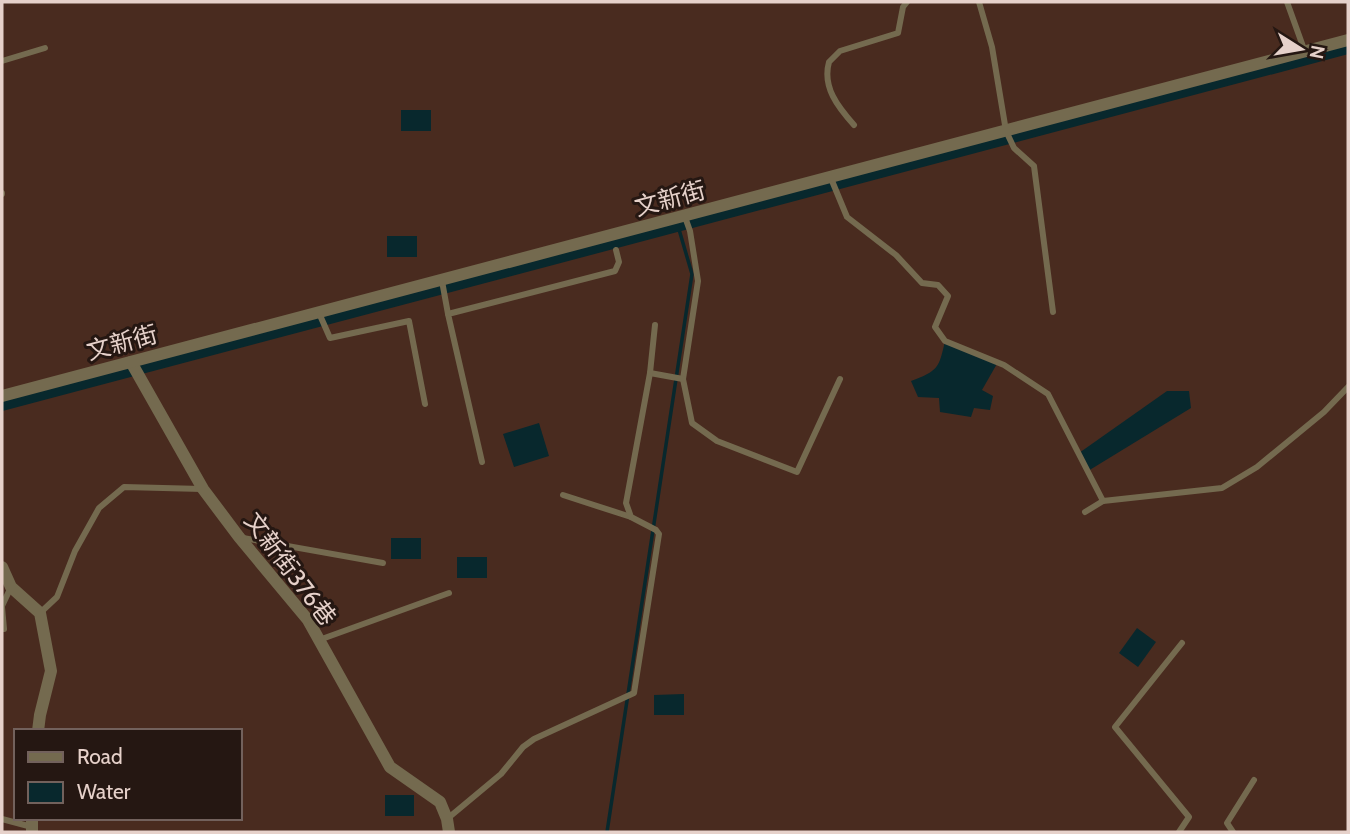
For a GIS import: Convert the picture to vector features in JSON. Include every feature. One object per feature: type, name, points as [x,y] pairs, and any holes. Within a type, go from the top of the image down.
[{"type":"street","name":"文新街","points":[[2,396],[686,220],[1348,40]]},
{"type":"street","name":"文新街376巷","points":[[131,363],[203,489],[308,620],[390,767],[440,802],[448,826]]},
{"type":"street","points":[[2,567],[11,587],[40,613],[51,671],[38,729]]},
{"type":"lane","points":[[853,125],[837,106],[827,82],[829,62],[840,51],[898,33],[903,6],[907,2]]},
{"type":"lane","points":[[979,2],[992,47],[1008,134],[1014,148],[1034,166],[1053,312]]},
{"type":"lane","points":[[1287,2],[1306,52]]},
{"type":"lane","points":[[2,61],[45,48]]},
{"type":"lane","points":[[832,179],[847,217],[896,255],[922,283],[938,285],[948,296],[935,327],[945,341],[998,362],[1048,394],[1103,501]]},
{"type":"lane","points":[[686,220],[698,281],[682,379],[692,423],[716,442],[797,472],[840,379]]},
{"type":"lane","points":[[448,314],[615,271],[619,262],[616,250]]},
{"type":"lane","points":[[442,284],[482,462]]},
{"type":"lane","points":[[320,315],[330,338],[409,321],[425,404]]},
{"type":"lane","points":[[632,517],[626,503],[650,373],[655,325]]},
{"type":"lane","points":[[650,373],[682,379]]},
{"type":"lane","points":[[1085,512],[1103,501],[1222,488],[1257,467],[1324,412],[1348,387]]},
{"type":"lane","points":[[40,613],[57,597],[75,551],[99,508],[124,487],[203,489]]},
{"type":"lane","points":[[448,826],[501,774],[523,747],[534,739],[633,693],[659,534],[632,517],[564,495]]},
{"type":"lane","points":[[239,537],[383,564]]},
{"type":"lane","points":[[2,629],[2,607],[11,587]]},
{"type":"lane","points":[[318,640],[449,593]]},
{"type":"lane","points":[[1179,832],[1189,817],[1115,727],[1182,643]]},
{"type":"lane","points":[[1233,832],[1227,823],[1254,780]]},
{"type":"lane","points":[[2,819],[32,826]]},
{"type":"water","points":[[401,110],[431,110],[431,131],[401,131]]},
{"type":"water","points":[[387,236],[417,236],[417,257],[387,257]]},
{"type":"water","points":[[945,341],[998,362],[982,390],[993,396],[990,410],[974,408],[971,417],[940,412],[939,398],[918,397],[911,381],[936,367]]},
{"type":"water","points":[[1167,391],[1189,391],[1191,408],[1088,471],[1079,453]]},
{"type":"water","points":[[539,423],[549,456],[514,467],[503,434]]},
{"type":"water","points":[[391,538],[421,538],[421,559],[391,559]]},
{"type":"water","points":[[457,557],[487,557],[487,578],[457,578]]},
{"type":"water","points":[[1137,628],[1156,642],[1138,667],[1119,653]]},
{"type":"water","points":[[684,694],[684,715],[654,715],[654,695]]},
{"type":"water","points":[[385,795],[414,795],[414,816],[385,816]]},
{"type":"waterway","points":[[2,405],[1348,48]]},
{"type":"waterway","points":[[607,832],[692,274],[678,226]]}]
